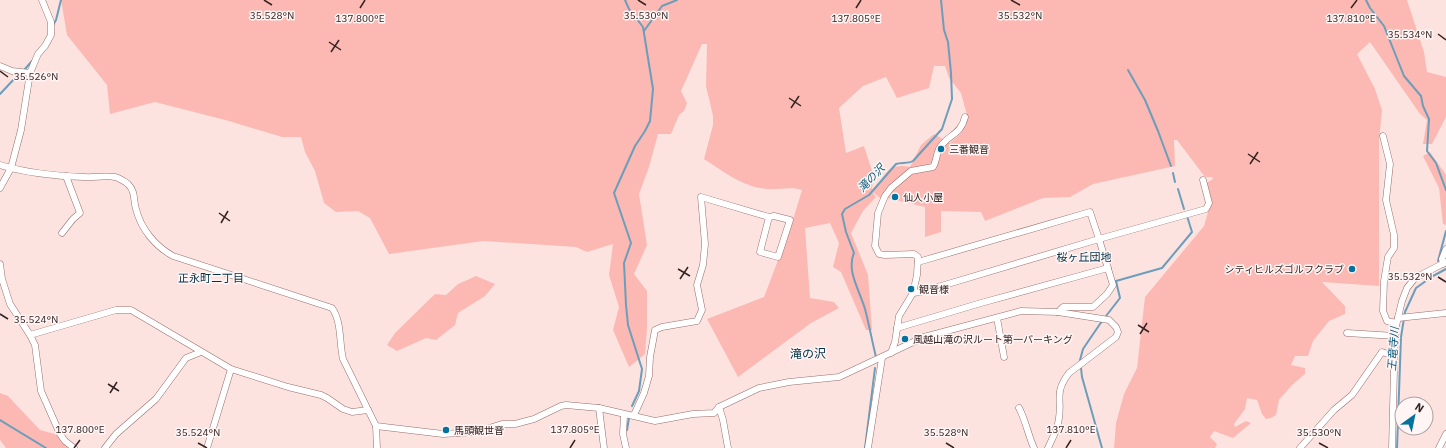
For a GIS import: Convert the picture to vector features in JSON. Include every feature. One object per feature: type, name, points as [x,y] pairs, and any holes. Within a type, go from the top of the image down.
[{"type":"street","points":[[0,188],[10,168],[21,130],[30,73],[38,54],[45,46],[51,35],[51,22],[42,0]]},
{"type":"street","points":[[0,66],[12,71],[30,73]]},
{"type":"street","points":[[890,353],[895,342],[899,316],[913,292],[918,257],[914,254],[879,254],[875,246],[879,208],[888,191],[902,177],[914,170],[932,168],[940,147],[960,130],[964,124],[965,117]]},
{"type":"street","points":[[1383,136],[1390,164],[1386,200],[1394,235],[1394,248],[1388,257],[1385,275],[1383,311],[1387,321],[1446,313]]},
{"type":"street","points":[[0,165],[10,168],[66,176],[113,176],[118,178],[133,190],[135,208],[140,221],[151,238],[163,250],[173,256],[332,308],[337,315],[344,359],[376,426],[377,448]]},
{"type":"street","points":[[62,233],[80,213],[66,176]]},
{"type":"street","points":[[913,292],[921,292],[1206,209],[1209,203],[1202,180]]},
{"type":"street","points":[[634,415],[644,393],[649,376],[650,357],[655,330],[662,327],[697,321],[702,310],[697,285],[703,265],[705,244],[701,197],[769,217],[774,216],[790,220],[778,257],[760,252],[769,217]]},
{"type":"street","points":[[918,262],[1090,212],[1113,285],[1108,294],[1092,307],[1063,307],[1058,312]]},
{"type":"street","points":[[1392,448],[1395,336],[1400,319],[1404,295],[1415,278],[1444,263],[1442,259],[1446,249]]},
{"type":"street","points":[[0,264],[2,279],[10,304],[35,345],[42,391],[60,434],[65,441],[74,448]]},
{"type":"street","points":[[897,328],[981,302],[1108,268]]},
{"type":"street","points":[[30,335],[116,310],[131,310],[231,369],[288,387],[321,395],[343,409],[352,412],[368,410]]},
{"type":"street","points":[[376,426],[443,434],[476,432],[502,424],[515,424],[534,419],[561,406],[599,408],[655,421],[693,414],[714,413],[719,406],[759,388],[789,382],[839,377],[924,337],[1022,311],[1058,312],[1109,320],[1114,323],[1118,332],[1116,336],[1069,374],[1063,381],[1059,393],[1059,418],[1048,448]]},
{"type":"street","points":[[997,318],[1004,357]]},
{"type":"street","points":[[1347,333],[1395,336]]},
{"type":"street","points":[[105,448],[116,434],[156,399],[186,358],[201,352]]},
{"type":"street","points":[[1300,448],[1334,410],[1352,395],[1382,352],[1394,356]]},
{"type":"street","points":[[868,448],[882,358]]},
{"type":"street","points":[[207,448],[231,369]]},
{"type":"street","points":[[719,406],[724,420],[728,448]]},
{"type":"street","points":[[599,408],[604,448]]},
{"type":"street","points":[[1019,408],[1034,448]]},
{"type":"street","points":[[624,415],[623,434],[626,448]]},
{"type":"street","points":[[1439,448],[1446,434]]},
{"type":"shaded area","points":[[61,0],[1407,0],[1424,52],[1427,72],[1446,77],[1446,117],[1432,144],[1423,144],[1427,120],[1420,114],[1370,42],[1357,54],[1375,89],[1382,110],[1379,142],[1379,286],[1322,282],[1345,306],[1345,314],[1329,321],[1313,341],[1308,356],[1295,356],[1291,365],[1305,368],[1305,374],[1292,385],[1279,400],[1276,415],[1266,419],[1262,414],[1257,400],[1247,398],[1245,409],[1234,424],[1235,427],[1246,421],[1251,423],[1233,438],[1214,431],[1210,437],[1217,444],[1215,448],[1114,448],[1116,423],[1124,394],[1137,368],[1145,297],[1204,226],[1211,202],[1206,183],[1213,179],[1212,177],[1205,177],[1177,140],[1174,140],[1175,166],[1093,184],[1070,197],[1043,198],[985,221],[981,212],[941,211],[941,232],[925,237],[925,207],[887,198],[880,198],[873,192],[891,168],[902,166],[910,167],[921,145],[934,134],[950,143],[961,133],[968,119],[961,93],[949,78],[945,66],[934,66],[929,88],[897,98],[886,77],[863,86],[839,108],[846,153],[864,146],[873,174],[872,191],[876,197],[863,211],[851,233],[868,275],[872,330],[866,330],[841,272],[833,267],[839,243],[830,223],[805,228],[810,298],[834,302],[839,308],[811,323],[738,377],[707,319],[764,297],[791,226],[802,190],[794,188],[768,189],[751,186],[726,174],[704,159],[713,125],[713,116],[706,86],[707,44],[702,44],[681,91],[687,103],[684,111],[679,115],[671,134],[658,134],[649,167],[639,194],[647,245],[634,274],[647,291],[647,328],[645,354],[629,367],[613,330],[619,307],[609,275],[613,244],[587,252],[576,247],[483,241],[389,254],[370,218],[358,211],[336,212],[324,203],[315,171],[305,152],[301,137],[282,137],[229,121],[155,102],[110,114],[107,85],[67,35]]},
{"type":"shaded area","points":[[1430,152],[1446,175],[1446,225],[1443,224],[1439,188],[1423,156]]},
{"type":"shaded area","points":[[476,276],[495,284],[485,296],[458,313],[455,325],[436,340],[426,338],[397,351],[387,345],[395,333],[435,294],[446,295],[458,284]]},
{"type":"shaded area","points":[[0,393],[8,396],[40,430],[55,434],[71,448],[6,448],[0,440]]},
{"type":"waterway","points":[[53,25],[56,20],[61,0]]},
{"type":"waterway","points":[[625,0],[629,9],[643,27],[653,89],[650,121],[635,146],[614,193],[631,243],[624,263],[626,305],[628,325],[642,369],[639,391],[632,406]]},
{"type":"waterway","points":[[644,31],[662,6],[677,0]]},
{"type":"waterway","name":"滝の沢","points":[[876,357],[865,309],[853,274],[852,260],[854,253],[846,232],[842,214],[845,209],[869,195],[896,164],[913,161],[942,129],[952,99],[948,42],[944,30],[941,0]]},
{"type":"waterway","points":[[1366,0],[1370,8],[1384,26],[1404,76],[1421,96],[1423,106],[1429,119],[1427,151],[1436,163],[1446,190]]},
{"type":"waterway","points":[[25,69],[32,61]]},
{"type":"waterway","points":[[1128,70],[1145,100],[1171,166]]},
{"type":"waterway","points":[[0,94],[17,76]]},
{"type":"waterway","points":[[1173,173],[1175,182]]},
{"type":"waterway","points":[[1178,189],[1184,209]]},
{"type":"waterway","points":[[1106,316],[1120,298],[1116,281],[1162,268],[1192,232],[1187,216]]},
{"type":"waterway","points":[[1438,261],[1446,231]]},
{"type":"waterway","name":"王竜寺川","points":[[1397,448],[1401,337],[1405,312],[1416,288],[1446,269]]},
{"type":"waterway","points":[[1080,360],[1083,349],[1102,321]]},
{"type":"waterway","name":"滝の沢","points":[[865,448],[875,368]]},
{"type":"waterway","points":[[1081,368],[1082,377],[1102,448]]},
{"type":"waterway","points":[[627,430],[629,418]]},
{"type":"waterway","points":[[0,420],[46,448]]},
{"type":"place","name":"三番観音","points":[[941,149]]},
{"type":"place","name":"仙人小屋","points":[[895,197]]},
{"type":"place","name":"シティヒルズゴルフクラブ","points":[[1352,269]]},
{"type":"place","name":"観音様","points":[[911,289]]},
{"type":"place","name":"風越山滝の沢ルート第一パーキング","points":[[905,339]]},
{"type":"place","name":"馬頭観世音","points":[[446,430]]},
{"type":"district","name":"桜ヶ丘団地","points":[[1084,257]]},
{"type":"district","name":"正永町二丁目","points":[[211,278]]},
{"type":"district","name":"滝の沢","points":[[808,354]]}]
